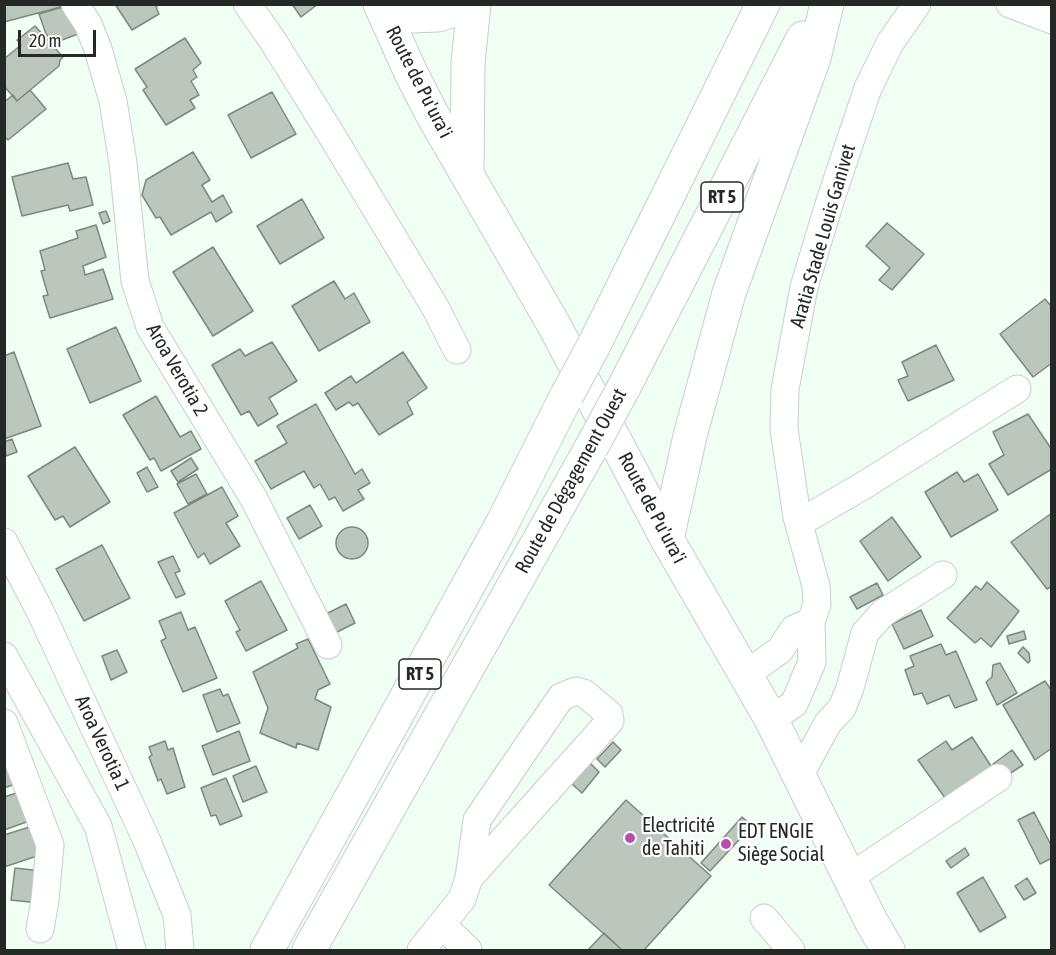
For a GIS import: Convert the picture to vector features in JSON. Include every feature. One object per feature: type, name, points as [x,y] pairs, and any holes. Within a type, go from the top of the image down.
[{"type":"main road","name":"Route de Pu'ura'i","points":[[380,4],[411,73],[554,325],[667,539],[771,719],[850,877],[881,947]]},
{"type":"main road","points":[[384,4],[399,14],[412,16],[438,15],[463,4]]},
{"type":"main road","points":[[467,172],[468,63],[474,4]]},
{"type":"main road","name":"Route de Dégagement Ouest","points":[[267,951],[501,526],[764,4]]},
{"type":"main road","name":"Route de Dégagement Ouest","points":[[309,951],[623,389],[820,4]]},
{"type":"main road","points":[[667,539],[690,435],[729,293],[814,58],[828,4]]},
{"type":"street","name":"Aroa Verotia 2","points":[[75,4],[98,49],[113,101],[123,163],[135,281],[150,327],[254,499],[328,645]]},
{"type":"street","points":[[247,4],[329,131],[435,307],[457,350]]},
{"type":"street","name":"Aratia Stade Louis Ganivet","points":[[771,719],[794,704],[812,662],[811,622],[817,604],[816,586],[799,524],[784,429],[785,389],[804,287],[868,88],[890,43],[917,4]]},
{"type":"street","points":[[1010,4],[1052,20]]},
{"type":"street","points":[[799,524],[1017,389]]},
{"type":"street","name":"Aroa Verotia 1","points":[[4,542],[40,610],[147,841],[177,915],[180,951]]},
{"type":"street","points":[[799,776],[828,723],[842,708],[866,633],[883,613],[943,575]]},
{"type":"street","points":[[744,675],[780,650],[794,629],[811,622]]},
{"type":"street","name":"Aroa Verotia 1","points":[[4,656],[98,826],[132,951]]},
{"type":"street","points":[[421,951],[462,899],[469,878],[477,820],[561,697],[576,691],[584,693],[609,714],[610,721],[469,878]]},
{"type":"street","points":[[4,723],[50,845],[40,928]]},
{"type":"street","points":[[850,877],[998,778]]},
{"type":"street","points":[[764,918],[791,951]]},
{"type":"street","points":[[442,926],[468,951]]},
{"type":"building","points":[[4,4],[59,4],[61,7],[4,22]]},
{"type":"building","points":[[115,4],[159,4],[156,7],[159,14],[132,30]]},
{"type":"building","points":[[292,4],[318,4],[301,17]]},
{"type":"building","points":[[63,7],[78,34],[54,43],[46,34],[39,14]]},
{"type":"building","points":[[35,26],[63,57],[59,66],[17,101],[4,86],[4,59],[21,45],[17,40]]},
{"type":"building","points":[[185,38],[201,63],[193,70],[197,77],[191,81],[199,95],[190,100],[195,108],[166,125],[143,90],[147,87],[135,69]]},
{"type":"building","points":[[30,90],[46,109],[8,140],[4,136],[4,102],[13,95],[17,101]]},
{"type":"building","points":[[272,92],[296,134],[251,158],[228,115]]},
{"type":"building","points":[[193,152],[210,180],[202,185],[212,202],[223,195],[232,212],[216,222],[211,212],[171,235],[160,217],[156,218],[142,195],[146,180]]},
{"type":"building","points":[[68,163],[73,179],[86,177],[93,205],[70,211],[68,205],[22,216],[12,177]]},
{"type":"building","points":[[302,199],[324,238],[280,264],[257,226]]},
{"type":"building","points":[[106,211],[110,221],[103,224],[99,213]]},
{"type":"building","points":[[887,223],[924,254],[892,290],[879,280],[890,268],[866,246]]},
{"type":"building","points":[[96,225],[106,257],[83,266],[85,275],[103,269],[113,299],[50,318],[43,296],[48,295],[41,271],[45,270],[40,251],[78,238],[76,231]]},
{"type":"building","points":[[213,247],[253,311],[213,336],[173,272]]},
{"type":"building","points":[[334,281],[345,299],[354,293],[370,322],[319,351],[292,306]]},
{"type":"building","points":[[1045,299],[1052,307],[1052,363],[1033,377],[1000,334]]},
{"type":"building","points":[[116,327],[141,381],[90,403],[67,349]]},
{"type":"building","points":[[272,342],[297,381],[269,398],[278,414],[258,426],[249,411],[241,415],[212,365],[240,349],[245,356]]},
{"type":"building","points":[[936,345],[954,380],[908,401],[898,380],[908,376],[902,362]]},
{"type":"building","points":[[14,352],[41,426],[4,439],[4,356]]},
{"type":"building","points":[[403,352],[427,388],[407,402],[413,414],[379,435],[358,403],[353,406],[349,402],[336,410],[325,393],[351,376],[356,383]]},
{"type":"building","points":[[156,396],[180,437],[191,431],[201,449],[161,471],[154,458],[150,460],[123,415]]},
{"type":"building","points":[[316,404],[355,474],[362,469],[370,483],[358,490],[364,499],[343,511],[335,497],[329,500],[320,484],[314,488],[304,471],[271,489],[255,461],[287,443],[277,426]]},
{"type":"building","points":[[1028,414],[1052,450],[1052,469],[1008,495],[989,464],[1004,455],[993,432]]},
{"type":"building","points":[[12,439],[17,452],[6,456],[4,442]]},
{"type":"building","points":[[75,447],[110,502],[70,527],[63,516],[55,520],[28,476]]},
{"type":"building","points":[[191,458],[198,469],[178,482],[171,471]]},
{"type":"building","points":[[147,467],[158,487],[147,492],[137,473]]},
{"type":"building","points":[[957,472],[964,482],[978,474],[998,510],[951,537],[925,492]]},
{"type":"building","points":[[196,474],[207,494],[188,504],[177,484]]},
{"type":"building","points":[[222,487],[238,516],[226,523],[240,546],[210,564],[204,553],[198,558],[174,513]]},
{"type":"building","points":[[310,505],[322,526],[299,539],[287,518]]},
{"type":"building","points":[[1052,513],[1052,586],[1047,589],[1011,542]]},
{"type":"building","points":[[892,517],[921,557],[888,581],[860,541]]},
{"type":"building","points":[[352,527],[364,531],[368,543],[364,555],[352,559],[340,555],[336,543],[340,531]]},
{"type":"building","points":[[102,545],[130,598],[84,621],[56,569]]},
{"type":"building","points":[[173,556],[180,571],[175,573],[185,594],[176,598],[158,562]]},
{"type":"building","points":[[261,581],[287,630],[246,651],[236,632],[240,630],[225,601]]},
{"type":"building","points":[[987,582],[1019,611],[991,647],[981,638],[975,643],[947,618],[976,586],[981,590]]},
{"type":"building","points":[[877,583],[883,595],[857,609],[850,597]]},
{"type":"building","points":[[346,604],[355,623],[335,633],[326,614]]},
{"type":"building","points":[[921,610],[933,636],[904,649],[892,624]]},
{"type":"building","points":[[181,612],[188,630],[195,627],[217,678],[183,692],[161,641],[166,638],[159,621]]},
{"type":"building","points":[[1024,631],[1026,639],[1009,644],[1007,636]]},
{"type":"building","points":[[308,639],[330,684],[318,690],[315,699],[331,707],[318,750],[297,743],[296,748],[260,733],[268,708],[253,672],[298,648],[296,644]]},
{"type":"building","points":[[941,644],[946,655],[956,651],[977,700],[955,708],[949,695],[927,704],[922,693],[914,695],[905,670],[914,666],[910,656]]},
{"type":"building","points":[[1023,647],[1029,653],[1028,663],[1018,653]]},
{"type":"building","points":[[117,650],[127,672],[111,680],[102,656]]},
{"type":"building","points":[[1000,663],[1017,693],[997,705],[986,682],[992,677],[993,665]]},
{"type":"building","points":[[1045,681],[1052,691],[1052,748],[1035,760],[1003,705]]},
{"type":"building","points":[[220,689],[223,696],[228,694],[240,723],[217,732],[203,695]]},
{"type":"building","points":[[239,731],[250,761],[213,775],[202,746]]},
{"type":"building","points":[[972,737],[995,772],[948,802],[918,760],[946,741],[952,750]]},
{"type":"building","points":[[165,741],[168,750],[173,748],[185,787],[167,794],[161,779],[158,781],[149,757],[152,755],[149,747]]},
{"type":"building","points":[[613,742],[621,750],[605,767],[597,759]]},
{"type":"building","points":[[1012,750],[1023,765],[1003,778],[993,764]]},
{"type":"building","points":[[4,755],[21,782],[4,788]]},
{"type":"building","points":[[590,763],[599,772],[582,793],[572,784]]},
{"type":"building","points":[[256,766],[267,792],[243,802],[233,776]]},
{"type":"building","points":[[226,778],[242,816],[220,825],[216,815],[211,816],[201,788]]},
{"type":"building","points":[[23,791],[32,820],[4,830],[4,797]]},
{"type":"building","name":"Electricité de Tahiti","points":[[626,800],[711,876],[644,950],[622,950],[549,885]]},
{"type":"building","points":[[1034,812],[1052,847],[1052,858],[1040,864],[1018,820]]},
{"type":"building","name":"EDT ENGIE Siège Social","points":[[742,817],[752,826],[710,871],[701,863]]},
{"type":"building","points":[[36,825],[46,853],[4,867],[4,835]]},
{"type":"building","points":[[965,848],[969,855],[951,868],[946,861]]},
{"type":"building","points":[[15,868],[41,871],[38,903],[11,900]]},
{"type":"building","points":[[983,877],[1006,917],[980,932],[957,893]]},
{"type":"building","points":[[1027,878],[1036,893],[1024,900],[1015,886]]},
{"type":"building","points":[[604,933],[622,950],[588,950]]},
{"type":"place","name":"Electricité de Tahiti","points":[[630,838]]},
{"type":"place","name":"EDT ENGIE Siège Social","points":[[726,844]]}]
